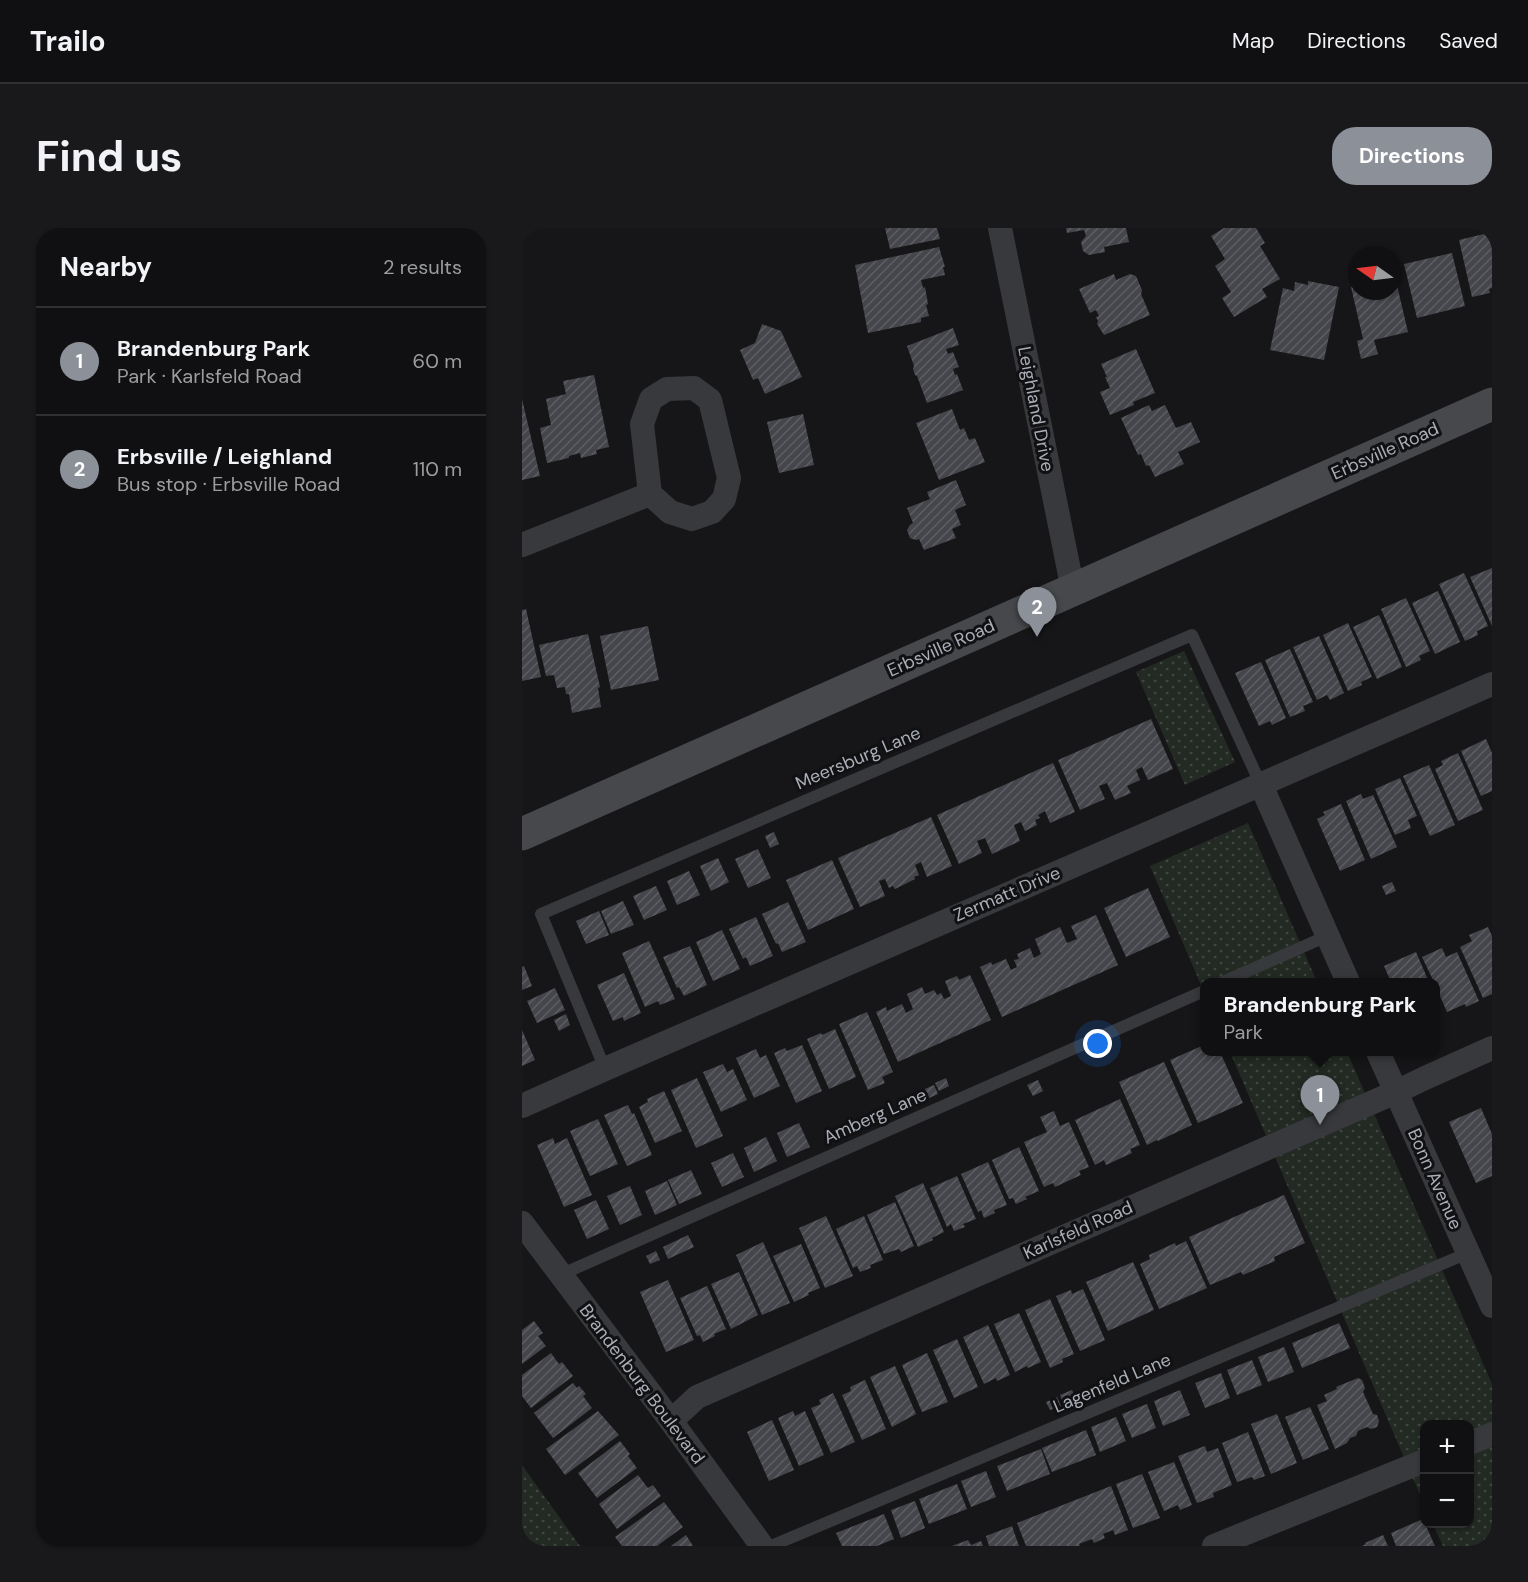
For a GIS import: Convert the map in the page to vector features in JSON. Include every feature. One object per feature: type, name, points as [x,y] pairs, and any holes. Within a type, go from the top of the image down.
[{"type":"main road","name":"Erbsville Road","points":[[522,834],[1492,404]]},
{"type":"street","name":"Leighland Drive","points":[[1000,228],[1073,590]]},
{"type":"street","points":[[694,388],[710,400],[729,478],[724,499],[712,512],[692,519],[670,512],[650,494],[642,424],[651,399],[667,389],[694,388]]},
{"type":"street","points":[[522,545],[650,494]]},
{"type":"street","name":"Zermatt Drive","points":[[522,1106],[1492,684]]},
{"type":"street","points":[[1261,785],[1346,978]]},
{"type":"street","name":"Karlsfeld Road","points":[[671,1421],[697,1396],[1396,1092],[1492,1048]]},
{"type":"street","name":"Bonn Avenue","points":[[1380,1056],[1492,1306]]},
{"type":"street","name":"Brandenburg Boulevard","points":[[522,1223],[762,1546]]},
{"type":"street","points":[[1474,1441],[1492,1434]]},
{"type":"street","points":[[1214,1546],[1420,1463]]},
{"type":"lane","name":"Meersburg Lane","points":[[605,1069],[541,914],[1192,635],[1261,785]]},
{"type":"lane","points":[[1232,978],[1328,936]]},
{"type":"lane","name":"Amberg Lane","points":[[560,1275],[1200,993]]},
{"type":"lane","name":"Lagenfeld Lane","points":[[771,1546],[1468,1253]]},
{"type":"shaded area","points":[[1184,651],[1235,762],[1185,785],[1136,672]]},
{"type":"shaded area","points":[[1248,823],[1315,978],[1200,978],[1200,983],[1150,866]]},
{"type":"shaded area","points":[[1232,1056],[1349,1056],[1492,1384],[1492,1546],[1443,1546],[1435,1528],[1474,1528],[1474,1420],[1420,1420],[1420,1495]]},
{"type":"shaded area","points":[[522,1465],[580,1546],[522,1546]]},
{"type":"building","points":[[885,228],[937,228],[940,239],[890,249]]},
{"type":"building","points":[[1066,228],[1126,228],[1129,242],[1104,247],[1105,252],[1089,255],[1083,251],[1081,242],[1086,236],[1084,230],[1067,233]]},
{"type":"building","points":[[1224,228],[1256,228],[1265,243],[1260,246],[1280,279],[1262,289],[1267,297],[1234,317],[1222,298],[1231,292],[1215,266],[1225,259],[1211,236]]},
{"type":"building","points":[[1492,232],[1492,288],[1489,289],[1490,293],[1472,297],[1459,240]]},
{"type":"building","points":[[939,247],[945,275],[921,280],[923,288],[925,287],[929,316],[921,318],[921,322],[868,333],[855,265]]},
{"type":"building","points":[[1452,253],[1465,306],[1417,318],[1404,264]]},
{"type":"building","points":[[1114,274],[1116,280],[1130,274],[1136,276],[1150,315],[1104,335],[1097,324],[1096,317],[1099,316],[1096,310],[1090,313],[1079,289]]},
{"type":"building","points":[[1308,281],[1339,287],[1324,360],[1270,350],[1283,288],[1294,291],[1295,282],[1308,285]]},
{"type":"building","points":[[1354,300],[1400,300],[1408,332],[1374,340],[1378,354],[1361,359],[1357,341],[1363,339]]},
{"type":"building","points":[[762,324],[781,331],[802,377],[765,394],[758,378],[753,380],[740,350],[755,343]]},
{"type":"building","points":[[953,328],[959,345],[946,349],[948,354],[953,352],[959,367],[953,369],[963,390],[927,403],[915,375],[907,346]]},
{"type":"building","points":[[1136,349],[1155,393],[1110,415],[1100,392],[1110,388],[1101,364]]},
{"type":"building","points":[[594,375],[609,447],[596,450],[597,454],[581,458],[580,453],[547,463],[540,428],[551,425],[546,399],[566,394],[563,381]]},
{"type":"building","points":[[522,399],[540,476],[522,480]]},
{"type":"building","points":[[1149,405],[1152,411],[1165,405],[1176,428],[1191,422],[1200,442],[1178,452],[1184,464],[1155,477],[1149,465],[1146,466],[1141,454],[1138,455],[1121,418]]},
{"type":"building","points":[[952,409],[960,430],[964,428],[969,440],[975,438],[985,462],[939,480],[916,423]]},
{"type":"building","points":[[803,414],[814,465],[779,473],[767,422]]},
{"type":"building","points":[[956,480],[966,505],[955,510],[961,525],[952,529],[956,538],[924,550],[919,539],[910,538],[907,530],[913,523],[907,508],[930,499],[927,492]]},
{"type":"building","points":[[1492,568],[1492,626],[1470,577]]},
{"type":"building","points":[[1464,573],[1488,626],[1477,631],[1478,635],[1465,641],[1439,584]]},
{"type":"building","points":[[1438,591],[1460,642],[1435,654],[1412,603]]},
{"type":"building","points":[[1406,598],[1430,651],[1419,656],[1421,660],[1406,667],[1381,609]]},
{"type":"building","points":[[526,609],[541,677],[522,681],[522,610]]},
{"type":"building","points":[[1379,615],[1402,667],[1377,679],[1353,627]]},
{"type":"building","points":[[1348,623],[1372,677],[1361,682],[1362,685],[1348,691],[1323,635]]},
{"type":"building","points":[[648,626],[659,680],[611,690],[600,636]]},
{"type":"building","points":[[588,634],[600,687],[598,688],[601,707],[572,713],[569,694],[566,694],[565,687],[557,688],[554,675],[546,676],[539,645]]},
{"type":"building","points":[[1319,636],[1344,693],[1330,700],[1327,695],[1317,700],[1293,647]]},
{"type":"building","points":[[1290,649],[1313,702],[1303,706],[1305,711],[1290,717],[1265,660]]},
{"type":"building","points":[[1261,662],[1286,718],[1272,725],[1270,721],[1259,726],[1235,673]]},
{"type":"building","points":[[1151,719],[1173,769],[1148,780],[1142,767],[1136,770],[1140,780],[1127,786],[1131,793],[1115,800],[1107,783],[1099,786],[1105,799],[1080,810],[1058,760]]},
{"type":"building","points":[[1486,739],[1492,753],[1492,791],[1481,796],[1461,751]]},
{"type":"building","points":[[1458,753],[1483,810],[1458,821],[1435,769],[1443,765],[1441,761]]},
{"type":"building","points":[[1053,763],[1075,812],[1050,823],[1045,811],[1038,815],[1040,818],[1035,820],[1037,825],[1025,831],[1021,822],[1014,825],[1020,841],[992,854],[985,838],[977,841],[982,853],[959,864],[937,815]]},
{"type":"building","points":[[1429,765],[1455,825],[1430,836],[1403,776]]},
{"type":"building","points":[[1400,778],[1417,816],[1408,820],[1411,828],[1395,835],[1375,789]]},
{"type":"building","points":[[1361,794],[1363,799],[1373,795],[1397,847],[1371,859],[1346,801]]},
{"type":"building","points":[[1341,804],[1365,860],[1340,871],[1317,819],[1325,815],[1323,812]]},
{"type":"building","points":[[931,817],[952,866],[927,877],[921,862],[915,865],[919,875],[914,877],[915,879],[895,889],[893,886],[889,888],[885,879],[879,881],[885,896],[860,907],[838,858]]},
{"type":"building","points":[[774,832],[779,844],[770,848],[765,836]]},
{"type":"building","points":[[758,849],[771,878],[748,888],[735,859]]},
{"type":"building","points":[[718,858],[729,882],[711,891],[700,866]]},
{"type":"building","points":[[832,860],[854,909],[808,930],[786,880]]},
{"type":"building","points":[[689,871],[700,895],[677,905],[667,881]]},
{"type":"building","points":[[1392,882],[1396,891],[1386,895],[1382,886]]},
{"type":"building","points":[[656,886],[667,910],[644,920],[633,896]]},
{"type":"building","points":[[1148,888],[1170,937],[1126,957],[1104,908]]},
{"type":"building","points":[[623,901],[634,925],[611,934],[601,911]]},
{"type":"building","points":[[788,902],[806,942],[782,952],[762,914]]},
{"type":"building","points":[[599,911],[609,935],[586,944],[576,921]]},
{"type":"building","points":[[1096,915],[1118,965],[1002,1017],[980,967],[1006,959],[1011,970],[1017,967],[1014,960],[1019,959],[1017,954],[1030,948],[1034,958],[1041,954],[1035,939],[1060,927],[1067,943],[1077,939],[1071,926]]},
{"type":"building","points":[[756,917],[773,956],[750,966],[746,957],[743,959],[729,929]]},
{"type":"building","points":[[1488,927],[1492,936],[1492,994],[1483,998],[1460,947],[1472,941],[1469,935]]},
{"type":"building","points":[[722,930],[740,969],[713,981],[696,942]]},
{"type":"building","points":[[649,941],[675,999],[660,1005],[658,1001],[645,1007],[622,953]]},
{"type":"building","points":[[690,946],[707,985],[684,996],[679,987],[677,988],[663,957]]},
{"type":"building","points":[[1442,948],[1446,957],[1457,952],[1479,1001],[1447,1012],[1440,996],[1440,978],[1432,978],[1422,957]]},
{"type":"building","points":[[1416,952],[1427,978],[1389,978],[1384,966]]},
{"type":"building","points":[[524,966],[532,986],[522,990],[522,967]]},
{"type":"building","points":[[624,973],[641,1013],[624,1021],[623,1017],[613,1021],[597,985]]},
{"type":"building","points":[[970,975],[991,1020],[898,1062],[876,1012],[886,1007],[887,1011],[902,1004],[906,1013],[913,1009],[907,994],[922,987],[925,994],[934,990],[937,995],[941,993],[944,999],[951,996],[945,981],[957,976],[959,980]]},
{"type":"building","points":[[555,988],[565,1010],[537,1023],[527,1001]]},
{"type":"building","points":[[867,1012],[893,1072],[882,1077],[885,1083],[868,1090],[839,1024]]},
{"type":"building","points":[[566,1014],[570,1025],[559,1031],[554,1020]]},
{"type":"building","points":[[835,1029],[856,1077],[829,1089],[807,1039]]},
{"type":"building","points":[[522,1030],[535,1060],[522,1066]]},
{"type":"building","points":[[802,1045],[822,1091],[796,1103],[774,1053]]},
{"type":"building","points":[[1200,1047],[1200,1056],[1222,1056],[1243,1103],[1198,1123],[1170,1060]]},
{"type":"building","points":[[756,1049],[760,1058],[766,1055],[780,1086],[754,1098],[736,1058]]},
{"type":"building","points":[[1164,1062],[1192,1125],[1147,1145],[1119,1082]]},
{"type":"building","points":[[723,1064],[727,1072],[733,1069],[747,1100],[721,1112],[703,1072]]},
{"type":"building","points":[[697,1078],[723,1136],[696,1148],[671,1090]]},
{"type":"building","points":[[946,1078],[949,1086],[939,1091],[935,1083]]},
{"type":"building","points":[[1038,1080],[1043,1091],[1033,1096],[1027,1085]]},
{"type":"building","points":[[934,1085],[938,1094],[929,1098],[925,1089]]},
{"type":"building","points":[[664,1091],[682,1131],[655,1143],[639,1107],[648,1102],[647,1099]]},
{"type":"building","points":[[1120,1099],[1140,1145],[1130,1149],[1132,1153],[1106,1165],[1104,1160],[1095,1165],[1075,1120]]},
{"type":"building","points":[[628,1105],[632,1114],[634,1113],[652,1155],[627,1166],[604,1115]]},
{"type":"building","points":[[1481,1108],[1492,1134],[1492,1176],[1476,1183],[1449,1122]]},
{"type":"building","points":[[1054,1111],[1060,1126],[1069,1122],[1089,1167],[1079,1171],[1081,1175],[1055,1187],[1053,1183],[1044,1187],[1024,1142],[1047,1132],[1040,1117]]},
{"type":"building","points":[[598,1119],[618,1164],[590,1176],[570,1131]]},
{"type":"building","points":[[799,1123],[810,1147],[787,1157],[777,1133]]},
{"type":"building","points":[[766,1137],[777,1161],[754,1172],[744,1148]]},
{"type":"building","points":[[553,1138],[555,1144],[567,1138],[592,1195],[564,1207],[537,1145]]},
{"type":"building","points":[[1019,1147],[1039,1191],[1016,1204],[1013,1198],[1009,1199],[992,1160]]},
{"type":"building","points":[[733,1153],[744,1177],[722,1187],[711,1163]]},
{"type":"building","points":[[988,1162],[1007,1205],[994,1210],[995,1213],[984,1218],[981,1210],[978,1212],[961,1174]]},
{"type":"building","points":[[691,1170],[702,1194],[679,1204],[668,1180]]},
{"type":"building","points":[[957,1176],[976,1219],[963,1224],[965,1227],[954,1231],[951,1224],[947,1227],[930,1188]]},
{"type":"building","points":[[667,1181],[677,1205],[655,1215],[645,1191]]},
{"type":"building","points":[[923,1183],[944,1232],[918,1247],[895,1196]]},
{"type":"building","points":[[630,1186],[642,1215],[620,1225],[607,1196]]},
{"type":"building","points":[[1284,1195],[1305,1243],[1274,1257],[1275,1261],[1243,1275],[1241,1272],[1210,1285],[1189,1237]]},
{"type":"building","points":[[596,1200],[609,1229],[587,1239],[574,1210]]},
{"type":"building","points":[[895,1202],[914,1246],[901,1252],[899,1249],[884,1254],[867,1215]]},
{"type":"building","points":[[826,1216],[853,1276],[825,1288],[799,1228]]},
{"type":"building","points":[[864,1216],[883,1260],[860,1272],[857,1266],[853,1268],[836,1229]]},
{"type":"building","points":[[688,1235],[694,1247],[668,1259],[663,1247]]},
{"type":"building","points":[[1186,1241],[1207,1288],[1159,1309],[1140,1264],[1150,1259],[1149,1255],[1175,1243],[1176,1246]]},
{"type":"building","points":[[763,1242],[790,1303],[762,1315],[736,1255]]},
{"type":"building","points":[[801,1244],[820,1288],[794,1302],[773,1256]]},
{"type":"building","points":[[656,1251],[660,1260],[650,1264],[646,1256]]},
{"type":"building","points":[[1133,1262],[1154,1310],[1108,1331],[1086,1282]]},
{"type":"building","points":[[739,1272],[758,1315],[731,1329],[711,1284]]},
{"type":"building","points":[[668,1280],[694,1340],[666,1352],[640,1292]]},
{"type":"building","points":[[707,1286],[726,1329],[703,1342],[700,1335],[697,1336],[680,1298]]},
{"type":"building","points":[[1083,1289],[1105,1340],[1080,1351],[1056,1296],[1071,1290],[1072,1294]]},
{"type":"building","points":[[1050,1299],[1074,1354],[1050,1368],[1025,1310]]},
{"type":"building","points":[[1019,1313],[1041,1362],[1015,1372],[994,1324]]},
{"type":"building","points":[[534,1321],[543,1333],[538,1336],[546,1346],[522,1364],[522,1330]]},
{"type":"building","points":[[1339,1323],[1350,1348],[1302,1368],[1292,1343]]},
{"type":"building","points":[[988,1325],[1010,1375],[984,1384],[963,1337]]},
{"type":"building","points":[[957,1339],[978,1387],[954,1398],[933,1350]]},
{"type":"building","points":[[1284,1347],[1294,1372],[1268,1382],[1258,1357]]},
{"type":"building","points":[[551,1353],[559,1364],[562,1362],[573,1376],[531,1408],[522,1396],[522,1375]]},
{"type":"building","points":[[927,1353],[948,1402],[922,1412],[902,1365]]},
{"type":"building","points":[[1252,1360],[1262,1385],[1237,1395],[1227,1370]]},
{"type":"building","points":[[895,1366],[916,1414],[892,1427],[870,1377]]},
{"type":"building","points":[[1221,1373],[1230,1398],[1205,1408],[1195,1383]]},
{"type":"building","points":[[1358,1378],[1362,1380],[1365,1388],[1363,1392],[1373,1414],[1377,1415],[1379,1421],[1377,1427],[1371,1429],[1367,1427],[1358,1431],[1356,1436],[1335,1449],[1317,1405],[1327,1401],[1324,1395],[1337,1389],[1336,1387]]},
{"type":"building","points":[[865,1380],[886,1429],[862,1440],[842,1395],[851,1391],[850,1387]]},
{"type":"building","points":[[573,1383],[586,1394],[583,1396],[592,1408],[553,1438],[534,1413]]},
{"type":"building","points":[[1072,1390],[1078,1402],[1065,1408],[1060,1395]]},
{"type":"building","points":[[1180,1390],[1190,1415],[1163,1426],[1154,1401]]},
{"type":"building","points":[[833,1393],[855,1442],[831,1453],[811,1408],[821,1404],[819,1400]]},
{"type":"building","points":[[1057,1397],[1061,1406],[1050,1410],[1046,1402]]},
{"type":"building","points":[[1147,1404],[1156,1428],[1132,1438],[1122,1414]]},
{"type":"building","points":[[1310,1407],[1329,1449],[1303,1460],[1285,1417]]},
{"type":"building","points":[[598,1411],[619,1435],[565,1475],[546,1449]]},
{"type":"building","points":[[793,1411],[795,1416],[805,1411],[824,1455],[799,1466],[778,1418]]},
{"type":"building","points":[[1277,1414],[1297,1463],[1271,1474],[1251,1424]]},
{"type":"building","points":[[1116,1417],[1126,1441],[1100,1452],[1091,1427]]},
{"type":"building","points":[[772,1420],[794,1470],[769,1481],[747,1432]]},
{"type":"building","points":[[1086,1430],[1096,1455],[1052,1472],[1042,1448]]},
{"type":"building","points":[[1248,1432],[1265,1476],[1237,1482],[1222,1443]]},
{"type":"building","points":[[620,1441],[637,1468],[597,1498],[578,1473]]},
{"type":"building","points":[[1205,1446],[1207,1452],[1218,1448],[1232,1485],[1213,1493],[1214,1497],[1197,1503],[1178,1456]]},
{"type":"building","points":[[1041,1449],[1050,1474],[1007,1491],[997,1466]]},
{"type":"building","points":[[1174,1462],[1192,1505],[1180,1510],[1178,1505],[1164,1511],[1148,1472]]},
{"type":"building","points":[[986,1471],[996,1497],[971,1507],[961,1481]]},
{"type":"building","points":[[1142,1474],[1160,1518],[1133,1528],[1116,1484]]},
{"type":"building","points":[[638,1475],[648,1488],[653,1485],[661,1496],[617,1529],[599,1504]]},
{"type":"building","points":[[957,1484],[967,1509],[929,1524],[919,1499]]},
{"type":"building","points":[[1111,1486],[1128,1530],[1115,1535],[1113,1530],[1103,1534],[1105,1538],[1094,1543],[1092,1539],[1079,1544],[1080,1546],[1026,1546],[1017,1523]]},
{"type":"building","points":[[915,1501],[925,1528],[901,1538],[891,1510]]},
{"type":"building","points":[[664,1502],[683,1527],[657,1546],[622,1546],[615,1537]]},
{"type":"building","points":[[884,1514],[894,1539],[877,1546],[842,1546],[836,1533]]},
{"type":"building","points":[[1420,1520],[1420,1528],[1427,1528],[1435,1546],[1396,1546],[1391,1533]]},
{"type":"building","points":[[1012,1526],[1019,1546],[989,1546],[986,1536]]},
{"type":"building","points":[[686,1535],[693,1546],[671,1546]]},
{"type":"building","points":[[1383,1535],[1388,1546],[1362,1546],[1365,1543]]},
{"type":"building","points":[[968,1540],[971,1545],[981,1541],[983,1546],[952,1546]]},
{"type":"place","name":"Erbsville / Leighland","points":[[1037,637]]},
{"type":"place","name":"Brandenburg Park","points":[[1320,1125]]}]
